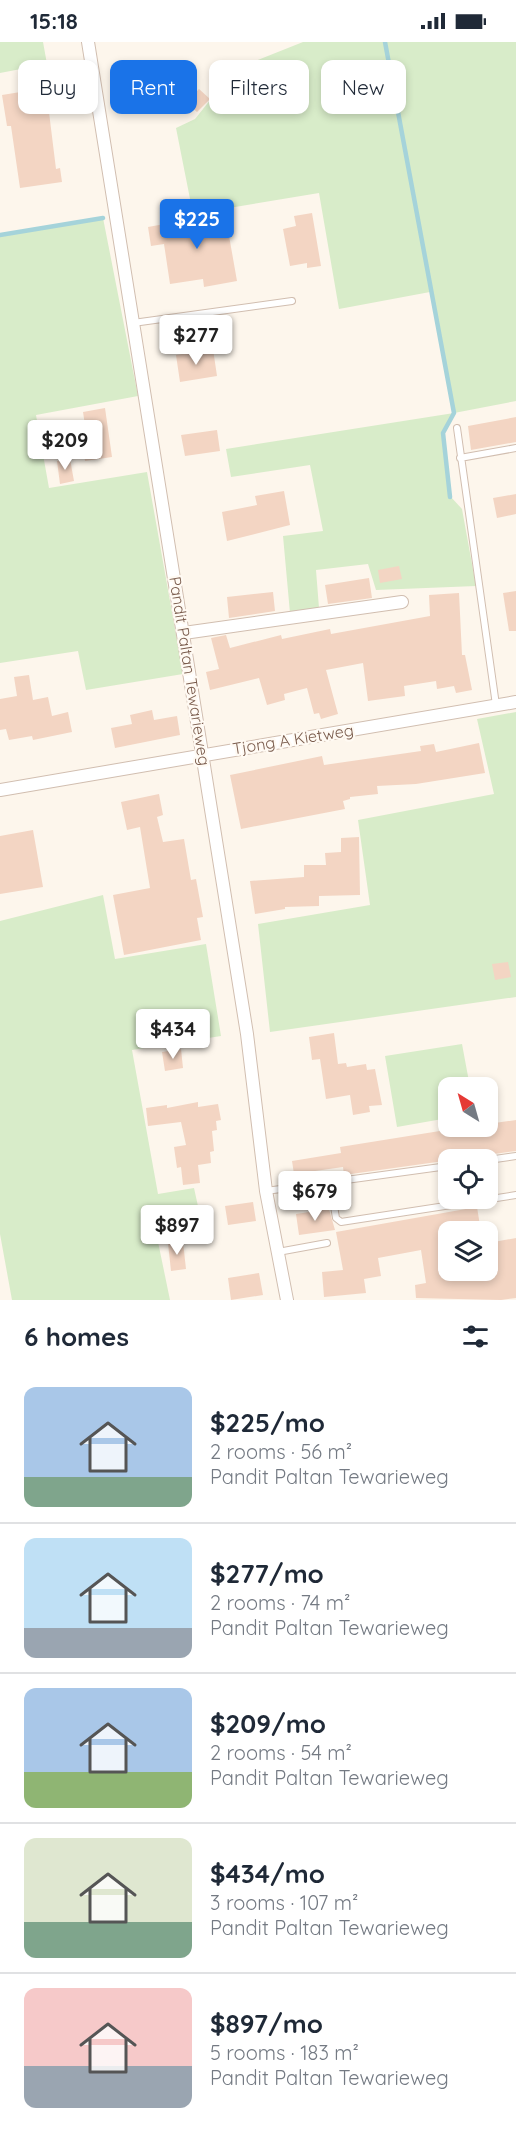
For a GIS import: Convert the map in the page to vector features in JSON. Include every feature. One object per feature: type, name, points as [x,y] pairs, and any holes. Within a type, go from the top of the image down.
[{"type":"street","name":"Pandit Paltan Tewarieweg","points":[[88,42],[247,1034],[266,1191],[287,1300]]},
{"type":"street","points":[[184,633],[402,603]]},
{"type":"street","name":"Tjong A Kietweg","points":[[0,790],[516,702]]},
{"type":"lane","points":[[133,323],[292,301]]},
{"type":"lane","points":[[457,428],[496,706]]},
{"type":"lane","points":[[460,458],[516,448]]},
{"type":"lane","points":[[498,1159],[516,1156]]},
{"type":"lane","points":[[266,1191],[438,1167]]},
{"type":"lane","points":[[330,1182],[336,1218],[341,1222],[438,1205]]},
{"type":"lane","points":[[498,1197],[516,1195]]},
{"type":"lane","points":[[278,1252],[327,1243]]},
{"type":"green space","points":[[0,42],[43,42],[46,60],[18,60],[18,70],[0,73]]},
{"type":"green space","points":[[303,42],[516,42],[516,401],[454,413],[430,292],[339,309],[319,193],[193,214],[176,128],[195,119],[209,102],[209,114],[309,114],[309,60],[258,60]]},
{"type":"green space","points":[[103,218],[138,396],[36,415],[49,488],[147,472],[183,674],[86,690],[78,651],[0,663],[0,235]]},
{"type":"green space","points":[[454,413],[443,433],[450,496],[462,509],[476,586],[376,590],[368,564],[316,570],[319,608],[290,613],[283,536],[323,531],[310,465],[231,477],[226,449]]},
{"type":"green space","points":[[516,712],[516,997],[270,1032],[258,924],[370,905],[358,820],[494,794],[477,719]]},
{"type":"green space","points":[[103,895],[115,959],[206,944],[221,1036],[132,1050],[158,1194],[194,1188],[203,1229],[157,1237],[170,1300],[12,1300],[0,1234],[0,921]]},
{"type":"green space","points":[[462,1044],[468,1077],[438,1077],[438,1120],[397,1127],[385,1056]]},
{"type":"building","points":[[199,89],[209,100],[197,112],[197,91]]},
{"type":"building","points":[[18,92],[18,114],[49,114],[56,169],[60,168],[62,182],[20,188],[11,126],[7,126],[2,95]]},
{"type":"building","points":[[225,213],[237,281],[204,287],[203,279],[170,284],[164,244],[151,246],[148,227]]},
{"type":"building","points":[[312,213],[321,266],[307,268],[307,263],[290,266],[283,229],[296,226],[294,216]]},
{"type":"building","points":[[213,349],[217,376],[180,382],[176,355]]},
{"type":"building","points":[[105,408],[112,457],[85,461],[82,439],[87,438],[83,412]]},
{"type":"building","points":[[516,417],[516,442],[471,450],[468,426]]},
{"type":"building","points":[[217,430],[220,451],[185,456],[181,435]]},
{"type":"building","points":[[70,459],[74,481],[60,484],[57,461]]},
{"type":"building","points":[[284,491],[290,525],[227,541],[222,512],[257,505],[255,496]]},
{"type":"building","points":[[516,494],[516,514],[497,518],[493,498]]},
{"type":"building","points":[[399,566],[402,579],[380,583],[378,570]]},
{"type":"building","points":[[369,578],[372,598],[328,604],[325,585]]},
{"type":"building","points":[[516,591],[516,631],[509,631],[503,593]]},
{"type":"building","points":[[273,592],[275,611],[229,618],[227,597]]},
{"type":"building","points":[[459,593],[462,655],[465,655],[472,690],[456,693],[454,686],[437,689],[436,681],[404,686],[405,696],[368,701],[363,663],[326,670],[338,714],[321,719],[319,713],[314,714],[307,688],[284,694],[285,700],[267,705],[259,678],[210,690],[206,672],[219,669],[211,638],[226,635],[230,648],[281,635],[282,639],[330,629],[331,634],[430,616],[429,595]]},
{"type":"building","points":[[29,675],[33,700],[48,697],[52,716],[68,712],[72,732],[33,740],[32,736],[9,740],[6,729],[0,730],[0,699],[17,696],[14,677]]},
{"type":"building","points":[[152,710],[154,720],[177,716],[180,735],[115,748],[111,728],[132,724],[130,715]]},
{"type":"building","points":[[479,743],[485,773],[416,784],[377,786],[378,794],[350,797],[343,801],[345,809],[241,829],[230,775],[322,756],[324,765],[421,751],[420,746],[434,744],[436,752]]},
{"type":"building","points":[[159,794],[163,815],[157,817],[163,842],[184,839],[191,880],[196,879],[203,917],[197,918],[201,940],[124,955],[113,895],[150,888],[140,827],[127,830],[121,802]]},
{"type":"building","points":[[33,830],[43,887],[0,894],[0,836]]},
{"type":"building","points":[[359,837],[360,895],[319,896],[319,906],[285,907],[285,909],[255,914],[250,881],[304,877],[304,865],[326,865],[325,853],[341,852],[341,838]]},
{"type":"building","points":[[508,962],[511,977],[495,980],[492,964]]},
{"type":"building","points":[[334,1033],[338,1064],[346,1063],[347,1067],[366,1064],[367,1070],[375,1069],[382,1105],[369,1106],[370,1112],[353,1115],[350,1095],[326,1099],[320,1059],[312,1060],[309,1037]]},
{"type":"building","points":[[181,1049],[183,1068],[165,1071],[162,1052]]},
{"type":"building","points":[[198,1102],[198,1107],[218,1104],[221,1120],[216,1121],[217,1130],[212,1131],[214,1151],[210,1152],[211,1163],[198,1165],[200,1183],[183,1185],[181,1167],[177,1168],[174,1147],[186,1145],[181,1122],[148,1126],[146,1108],[167,1105],[167,1108]]},
{"type":"building","points":[[516,1120],[516,1151],[498,1154],[498,1149],[438,1149],[438,1162],[344,1175],[343,1167],[294,1174],[292,1161],[341,1153],[340,1147],[438,1131],[438,1137],[498,1137],[498,1123]]},
{"type":"building","points":[[253,1202],[256,1221],[228,1225],[225,1206]]},
{"type":"building","points":[[329,1209],[335,1230],[299,1235],[296,1214]]},
{"type":"building","points":[[466,1209],[477,1209],[479,1221],[438,1221],[438,1281],[498,1281],[498,1241],[516,1238],[516,1298],[501,1300],[416,1298],[415,1285],[426,1283],[421,1250],[378,1258],[381,1276],[364,1279],[366,1293],[324,1297],[322,1272],[343,1270],[336,1232]]},
{"type":"building","points":[[183,1242],[186,1269],[171,1271],[168,1243]]},
{"type":"building","points":[[259,1273],[263,1295],[231,1300],[228,1278]]},
{"type":"waterway","points":[[385,42],[454,413],[443,433],[450,497]]},
{"type":"waterway","points":[[0,235],[103,218]]}]
